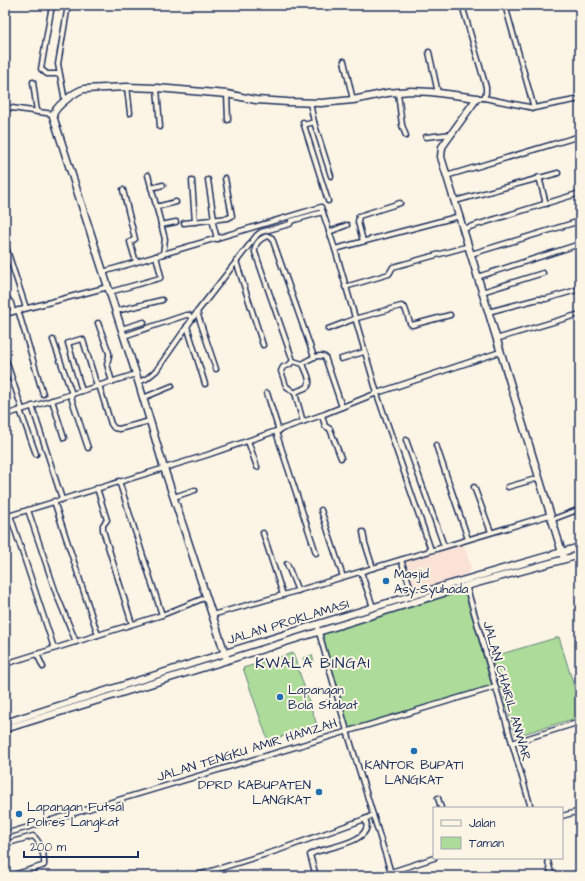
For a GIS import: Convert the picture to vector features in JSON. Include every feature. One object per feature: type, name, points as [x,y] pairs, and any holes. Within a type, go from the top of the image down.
[{"type":"street","points":[[52,5],[41,68],[46,74],[60,74]]},
{"type":"street","points":[[65,101],[58,64],[68,5]]},
{"type":"street","points":[[462,5],[486,87],[484,98]]},
{"type":"street","points":[[505,5],[534,108]]},
{"type":"street","points":[[429,52],[438,93]]},
{"type":"street","points":[[344,61],[353,100]]},
{"type":"street","points":[[33,82],[37,112]]},
{"type":"street","points":[[227,660],[164,468],[136,374],[53,114],[58,106],[80,90],[127,87],[227,94],[256,100],[310,103],[353,100],[387,93],[410,91],[484,98],[534,108],[580,99]]},
{"type":"street","points":[[127,87],[130,113]]},
{"type":"street","points":[[157,88],[160,127]]},
{"type":"street","points":[[398,93],[402,125],[406,136]]},
{"type":"street","points":[[227,94],[228,120]]},
{"type":"street","points":[[477,98],[442,147],[441,158],[564,559]]},
{"type":"street","points":[[310,103],[314,122],[331,176]]},
{"type":"street","points":[[5,106],[53,114]]},
{"type":"street","points":[[314,122],[304,124],[328,201]]},
{"type":"street","points":[[426,137],[452,133]]},
{"type":"street","points":[[446,176],[580,136]]},
{"type":"street","points":[[455,201],[558,173]]},
{"type":"street","points":[[148,175],[165,239],[163,254]]},
{"type":"street","points":[[184,223],[228,218],[232,216],[225,178]]},
{"type":"street","points":[[539,178],[546,204]]},
{"type":"street","points":[[208,180],[217,239]]},
{"type":"street","points":[[192,181],[196,222]]},
{"type":"street","points":[[151,188],[164,185]]},
{"type":"street","points":[[123,190],[135,239],[130,242],[136,262]]},
{"type":"street","points":[[464,229],[580,193]]},
{"type":"street","points":[[156,207],[176,202]]},
{"type":"street","points":[[363,241],[358,222],[359,216],[400,203]]},
{"type":"street","points":[[103,272],[217,239],[319,207],[323,211],[377,394],[431,550]]},
{"type":"street","points":[[138,382],[151,376],[187,326],[191,318],[260,232],[290,224],[291,221],[323,211]]},
{"type":"street","points":[[334,249],[460,216]]},
{"type":"street","points":[[471,254],[580,221]]},
{"type":"street","points":[[161,225],[176,222]]},
{"type":"street","points":[[329,232],[347,225]]},
{"type":"street","points":[[293,361],[255,252],[258,242],[268,236],[272,238],[314,357]]},
{"type":"street","points":[[5,244],[26,308]]},
{"type":"street","points":[[477,277],[580,244]]},
{"type":"street","points":[[345,287],[389,274],[393,267],[469,246]]},
{"type":"street","points":[[5,314],[160,278],[161,276],[156,256]]},
{"type":"street","points":[[236,261],[263,345]]},
{"type":"street","points":[[482,292],[543,273]]},
{"type":"street","points":[[488,312],[538,299],[546,299],[580,289]]},
{"type":"street","points":[[5,295],[16,311],[43,394]]},
{"type":"street","points":[[116,311],[162,300]]},
{"type":"street","points":[[328,329],[354,319],[403,306],[412,325],[450,314]]},
{"type":"street","points":[[197,312],[216,369]]},
{"type":"street","points":[[496,339],[580,314]]},
{"type":"street","points":[[124,336],[186,315],[191,318]]},
{"type":"street","points":[[121,329],[144,322]]},
{"type":"street","points":[[98,323],[109,356],[107,364],[112,382]]},
{"type":"street","points":[[187,326],[205,384]]},
{"type":"street","points":[[53,340],[88,448]]},
{"type":"street","points":[[82,391],[68,343],[83,340],[111,424],[114,428],[119,429],[150,421]]},
{"type":"street","points":[[341,359],[364,352]]},
{"type":"street","points":[[54,648],[7,516],[278,431],[377,394],[500,352]]},
{"type":"street","points":[[5,357],[21,412],[36,454]]},
{"type":"street","points":[[303,364],[308,359],[314,357],[325,357],[342,408]]},
{"type":"street","points":[[293,361],[303,364]]},
{"type":"street","points":[[293,361],[289,365],[283,367],[281,371],[286,386],[295,393],[303,422]]},
{"type":"street","points":[[295,393],[298,390],[306,388],[308,384],[309,380],[303,364]]},
{"type":"street","points":[[5,414],[33,409],[82,391],[136,374]]},
{"type":"street","points":[[143,398],[172,386]]},
{"type":"street","points":[[266,393],[316,553]]},
{"type":"street","points":[[53,402],[64,438]]},
{"type":"street","points":[[33,409],[62,498]]},
{"type":"street","points":[[322,415],[325,426],[330,429],[341,458]]},
{"type":"street","points":[[248,440],[257,467]]},
{"type":"street","points":[[406,440],[444,546]]},
{"type":"street","points":[[436,445],[468,539]]},
{"type":"street","points":[[508,487],[539,478]]},
{"type":"street","points":[[119,482],[162,615]]},
{"type":"street","points":[[474,487],[491,532]]},
{"type":"street","points":[[97,488],[107,520],[103,525],[103,530],[132,624]]},
{"type":"street","points":[[174,497],[195,490]]},
{"type":"street","points":[[54,501],[98,635]]},
{"type":"street","points":[[212,615],[362,572],[491,532],[551,518],[580,508]]},
{"type":"street","points":[[28,510],[56,593],[76,642]]},
{"type":"street","points":[[321,510],[343,577]]},
{"type":"street","points":[[363,532],[373,568]]},
{"type":"street","points":[[263,533],[283,595]]},
{"type":"street","name":"JALAN PROKLAMASI","points":[[5,729],[224,653],[464,579],[580,547]]},
{"type":"street","name":"JALAN PROKLAMASI","points":[[5,723],[227,660],[466,586],[580,555]]},
{"type":"street","points":[[401,560],[413,595]]},
{"type":"street","points":[[287,564],[298,591]]},
{"type":"street","points":[[362,572],[373,607]]},
{"type":"street","name":"JALAN CHAIRIL ANWAR","points":[[464,579],[531,807]]},
{"type":"street","points":[[5,664],[162,615],[207,597]]},
{"type":"street","points":[[316,625],[347,731],[392,874],[433,858]]},
{"type":"street","points":[[37,654],[42,667]]},
{"type":"street","name":"JALAN TENGKU AMIR HAMZAH","points":[[5,834],[495,687]]},
{"type":"street","points":[[512,743],[578,722],[580,727]]},
{"type":"street","points":[[438,798],[441,807]]},
{"type":"street","points":[[563,816],[580,811]]},
{"type":"street","points":[[195,876],[276,851],[373,815]]},
{"type":"street","points":[[316,876],[310,855],[315,852],[358,839],[366,831],[368,824],[365,819]]},
{"type":"street","points":[[5,844],[34,836],[38,840],[44,860],[44,865],[42,866],[9,876],[5,868]]},
{"type":"street","points":[[546,859],[552,876]]},
{"type":"shaded area","points":[[463,542],[472,569],[468,571],[469,574],[414,591],[404,560]]},
{"type":"green space","points":[[464,588],[492,687],[347,729],[320,632]]},
{"type":"green space","points":[[559,637],[580,706],[580,717],[516,736],[491,657]]},
{"type":"green space","name":"Lapangan Bola Stabat","points":[[293,653],[317,725],[268,741],[243,668]]},
{"type":"green space","points":[[312,655],[314,662],[305,665],[303,658]]},
{"type":"place","name":"Masjid Asy-Syuhada","points":[[386,581]]},
{"type":"place","name":"Lapangan Bola Stabat","points":[[280,697]]},
{"type":"place","name":"KANTOR BUPATI LANGKAT","points":[[414,751]]},
{"type":"place","name":"DPRD KABUPATEN LANGKAT","points":[[319,792]]},
{"type":"place","name":"Lapangan Futsal Polres Langkat","points":[[19,814]]},
{"type":"district","name":"KWALA BINGAI","points":[[313,663]]}]
